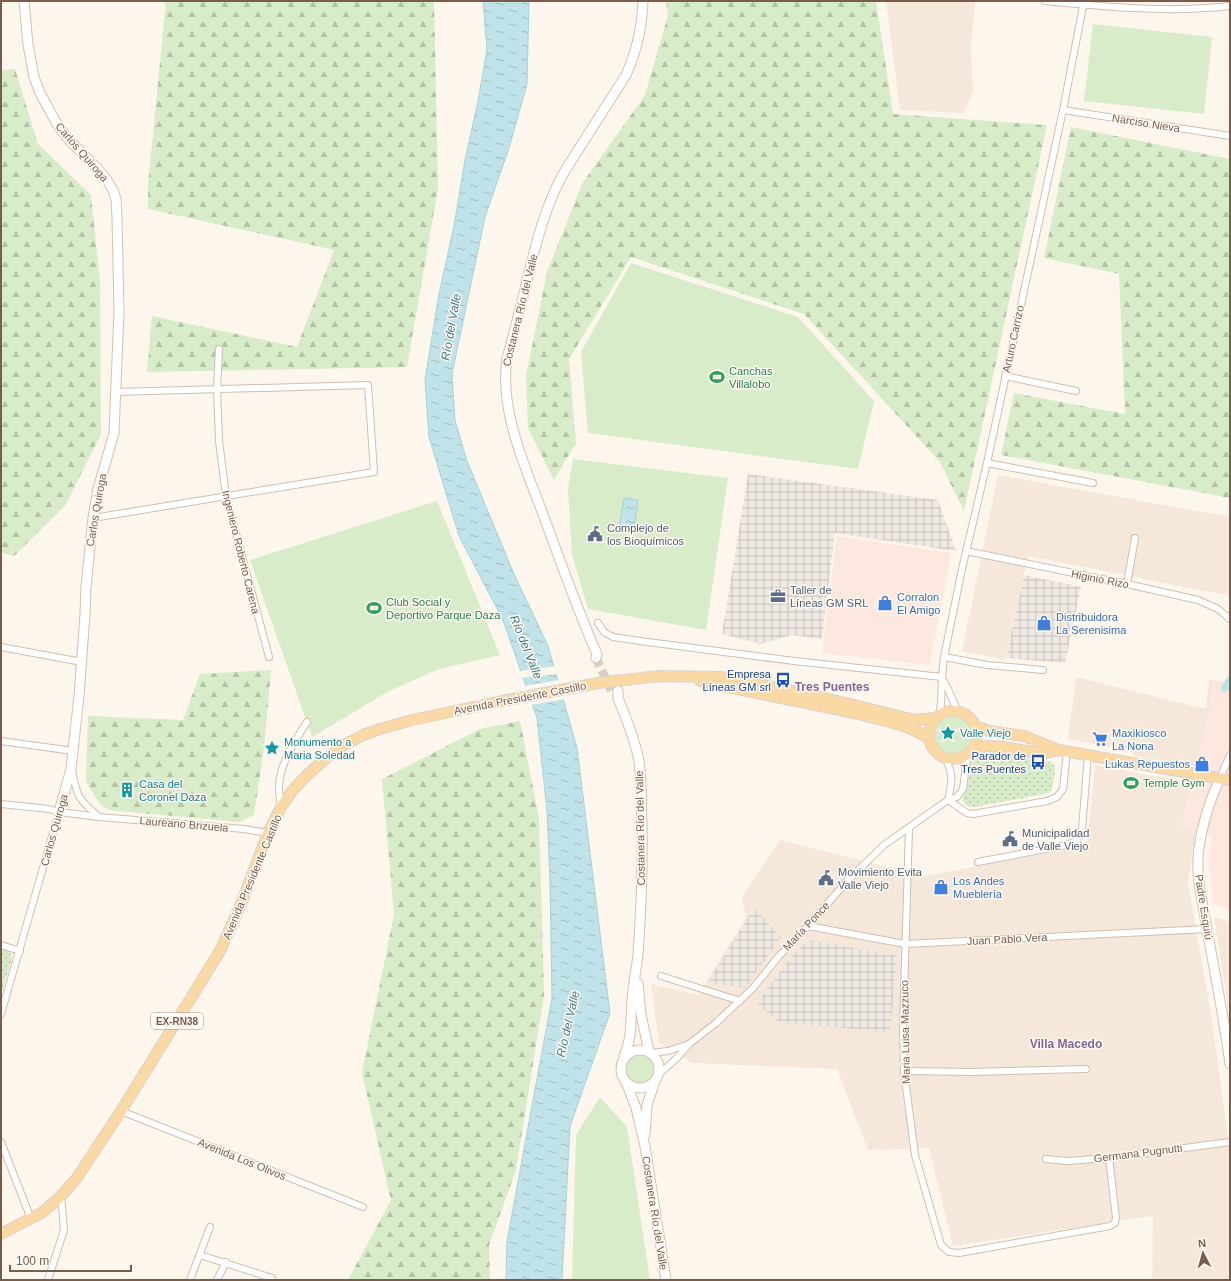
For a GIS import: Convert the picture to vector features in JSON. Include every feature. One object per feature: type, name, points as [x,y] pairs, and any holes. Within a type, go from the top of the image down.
[{"type":"main road","name":"Carlos Quiroga","points":[[24,1],[28,45],[34,77],[40,93],[57,124],[69,140],[107,180],[116,199],[119,303],[116,392],[112,440],[98,488],[93,518],[86,587],[82,662],[71,769],[59,812]]},
{"type":"main road","name":"Costanera Río del Valle","points":[[598,656],[567,581],[523,459],[506,401],[505,374],[507,358],[539,233],[550,200],[566,169],[626,75],[632,61],[641,29],[643,1]]},
{"type":"main road","name":"Avenida Presidente Castillo","points":[[1,1234],[43,1212],[76,1180],[220,951],[241,904],[268,833],[281,808],[297,786],[324,760],[363,735],[412,720],[502,701],[598,683],[654,677],[720,677],[808,694],[915,720],[937,717]]},
{"type":"main road","name":"Avenida Presidente Castillo","points":[[687,677],[718,685],[806,702],[876,719],[923,734],[930,739]]},
{"type":"main road","name":"Costanera Río del Valle","points":[[616,694],[636,747],[641,783],[642,877],[637,962],[632,999],[631,1033],[628,1047],[624,1056]]},
{"type":"main road","name":"EX-RN38","points":[[937,717],[949,711],[958,712]]},
{"type":"main road","points":[[937,717],[931,725],[929,732],[933,748],[937,753],[945,758],[957,759],[964,756],[971,750],[977,740],[976,726],[972,720],[966,715],[958,712]]},
{"type":"main road","points":[[976,726],[989,731],[1024,736],[1062,750],[1225,779]]},
{"type":"main road","points":[[971,750],[982,746],[992,745],[1043,753],[1062,750]]},
{"type":"main road","name":"Padre Esquiú","points":[[1225,779],[1213,794],[1199,847],[1198,873],[1230,1064]]},
{"type":"main road","name":"Costanera Río del Valle","points":[[637,962],[641,1014],[650,1052]]},
{"type":"main road","points":[[636,1049],[643,1049],[650,1052],[658,1062],[659,1068],[657,1078],[645,1088],[633,1087],[626,1082],[621,1075],[621,1062],[624,1056],[636,1049]]},
{"type":"main road","name":"Costanera Río del Valle","points":[[645,1146],[647,1105],[657,1078]]},
{"type":"main road","name":"Costanera Río del Valle","points":[[626,1082],[636,1108],[645,1146],[666,1280]]},
{"type":"street","points":[[1045,1],[1084,3],[1130,8],[1203,9],[1230,6]]},
{"type":"street","name":"Arturo Carrizo","points":[[937,717],[941,704],[944,657],[1063,110],[1084,3]]},
{"type":"street","name":"Narciso Nieva","points":[[1063,110],[1230,136]]},
{"type":"street","name":"Ingeniero Roberto Carena","points":[[219,349],[217,389],[219,441],[226,496],[269,657]]},
{"type":"street","points":[[1005,376],[1076,391]]},
{"type":"street","points":[[93,518],[374,472],[368,385],[116,392]]},
{"type":"street","points":[[987,463],[1093,483]]},
{"type":"street","points":[[1127,584],[1135,538]]},
{"type":"street","name":"Higinio Rizo","points":[[966,551],[1198,600],[1218,609],[1230,619]]},
{"type":"street","points":[[598,623],[604,632],[613,637],[786,660],[942,677],[958,712]]},
{"type":"street","points":[[1,647],[82,662]]},
{"type":"street","points":[[944,657],[987,665],[1043,670]]},
{"type":"street","points":[[281,808],[279,788],[282,770],[292,745],[307,722]]},
{"type":"street","points":[[1,741],[73,751]]},
{"type":"street","name":"María Ponce","points":[[657,1078],[689,1044],[716,1023],[753,988],[779,956],[808,926],[849,879],[884,845],[948,800],[957,797],[963,789],[966,764],[971,750]]},
{"type":"street","points":[[945,758],[951,771],[952,782],[948,800],[967,813],[973,814],[1047,801],[1057,797],[1063,789],[1062,750]]},
{"type":"street","points":[[978,862],[1073,843],[1080,836],[1082,829],[1088,755]]},
{"type":"street","name":"Padre Esquiú","points":[[1225,779],[1230,755]]},
{"type":"street","points":[[71,769],[79,798],[100,817]]},
{"type":"street","name":"Laureano Brizuela","points":[[1,804],[50,808],[59,812],[100,817],[244,829],[268,833]]},
{"type":"street","name":"Carlos Quiroga","points":[[1,1014],[59,812]]},
{"type":"street","name":"Maria Luisa Mazzuco","points":[[909,828],[903,1027],[904,1071],[915,1154],[941,1245],[949,1252],[959,1253],[1115,1224],[1116,1218],[1109,1158]]},
{"type":"street","name":"Juan Pablo Vera","points":[[808,926],[905,944],[1207,930]]},
{"type":"street","points":[[1,945],[20,950]]},
{"type":"street","points":[[661,976],[740,1001]]},
{"type":"street","name":"María Ponce","points":[[650,1052],[668,1051],[689,1044]]},
{"type":"street","points":[[904,1071],[972,1072],[1086,1069]]},
{"type":"street","name":"Avenida Los Olivos","points":[[121,1110],[363,1208]]},
{"type":"street","points":[[1,1142],[31,1219]]},
{"type":"street","name":"Germana Pugnutti","points":[[1046,1159],[1067,1160],[1109,1158],[1230,1142]]},
{"type":"street","points":[[48,1280],[64,1230],[64,1215],[61,1196]]},
{"type":"street","points":[[190,1280],[210,1227]]},
{"type":"street","points":[[200,1255],[226,1262],[272,1278]]},
{"type":"street","points":[[217,1280],[226,1262]]},
{"type":"shaded area","points":[[886,1],[975,1],[971,46],[973,91],[964,113],[900,110]]},
{"type":"shaded area","name":"Taller de Líneas GM SRL","points":[[748,474],[938,500],[956,551],[835,533],[822,639],[792,635],[761,644],[722,634]]},
{"type":"shaded area","points":[[998,475],[1230,517],[1230,596],[1028,556],[1005,660],[962,651]]},
{"type":"shaded area","name":"Corralon El Amigo","points":[[837,536],[951,553],[930,665],[822,653]]},
{"type":"shaded area","name":"Distribuidora La Serenisima","points":[[1024,575],[1081,587],[1065,663],[1006,658]]},
{"type":"shaded area","points":[[1076,677],[1206,709],[1209,680],[1230,683],[1230,773],[1135,756],[1130,751],[1068,739]]},
{"type":"shaded area","points":[[1212,683],[1230,685],[1230,910],[1213,904],[1208,859],[1212,836],[1180,829],[1209,710]]},
{"type":"shaded area","points":[[1095,765],[1204,785],[1206,792],[1195,838],[1188,882],[1212,1021],[1230,1152],[1230,1280],[1152,1280],[1153,1216],[953,1246],[929,1148],[868,1150],[837,1069],[692,1063],[659,1043],[651,984],[698,995],[746,918],[742,897],[780,840],[924,876],[1087,846]]},
{"type":"shaded area","points":[[754,908],[781,937],[745,988],[708,982]]},
{"type":"shaded area","points":[[1214,917],[1230,922],[1230,1018]]},
{"type":"shaded area","points":[[810,940],[897,956],[890,1032],[778,1022],[757,1003],[794,953]]},
{"type":"green space","points":[[166,1],[434,1],[438,188],[407,367],[147,372],[152,316],[297,347],[334,250],[148,209],[148,185]]},
{"type":"green space","points":[[666,1],[876,1],[893,114],[1047,125],[964,511],[940,462],[804,314],[631,257],[569,359],[576,443],[554,480],[528,428],[526,376],[547,272],[582,184],[645,95],[668,15]]},
{"type":"green space","points":[[1093,24],[1212,37],[1204,114],[1084,101]]},
{"type":"green space","points":[[15,69],[38,144],[91,195],[100,282],[101,434],[65,506],[14,556],[1,553],[1,70]]},
{"type":"green space","points":[[1071,127],[1230,159],[1230,498],[1001,455],[1014,393],[1125,414],[1119,274],[1044,258]]},
{"type":"green space","name":"Canchas Villalobo","points":[[631,263],[798,317],[874,401],[858,469],[588,433],[581,352]]},
{"type":"green space","name":"Complejo de los Bioquímicos","points":[[573,459],[728,478],[706,630],[588,609],[572,554],[568,489]]},
{"type":"green space","name":"Club Social y Deportivo Parque Daza","points":[[437,501],[500,655],[439,669],[387,692],[312,737],[250,560]]},
{"type":"green space","points":[[271,670],[264,749],[254,815],[239,822],[108,810],[99,803],[86,781],[88,716],[183,720],[200,674]]},
{"type":"green space","points":[[953,717],[963,720],[968,725],[971,735],[968,745],[963,750],[953,753],[943,750],[938,745],[935,735],[938,725],[943,720]]},
{"type":"green space","points":[[520,721],[539,818],[544,995],[516,1170],[489,1245],[490,1280],[348,1280],[391,1200],[362,1073],[394,914],[382,779],[480,729]]},
{"type":"green space","points":[[984,748],[1017,752],[1025,758],[1050,762],[1054,765],[1055,771],[1052,790],[1049,793],[975,807],[966,805],[963,801],[963,797],[969,780],[971,761],[975,752]]},
{"type":"green space","points":[[1,949],[9,952],[12,959],[1,995]]},
{"type":"green space","points":[[637,1053],[643,1053],[653,1060],[656,1069],[655,1075],[649,1082],[643,1085],[637,1085],[627,1078],[624,1072],[624,1066],[631,1056]]},
{"type":"green space","points":[[600,1097],[627,1127],[650,1280],[572,1280],[576,1135]]},
{"type":"water","name":"Río del Valle","points":[[483,1],[529,1],[527,84],[509,148],[485,217],[452,374],[455,420],[467,461],[514,574],[548,646],[577,748],[610,1013],[570,1126],[562,1280],[506,1280],[507,1241],[552,998],[547,811],[537,718],[503,620],[459,536],[429,437],[425,380],[439,294],[454,226],[465,160],[487,50]]},
{"type":"water","points":[[624,498],[638,500],[634,529],[619,527]]},
{"type":"pier","points":[[556,666],[558,674],[521,678],[519,671]]},
{"type":"pier","points":[[560,680],[565,699],[531,705],[524,686]]},
{"type":"waterway","points":[[1225,688],[1230,680]]},
{"type":"tunnel","points":[[596,658],[613,694]]},
{"type":"place","name":"Canchas Villalobo","points":[[717,377]]},
{"type":"place","name":"Complejo de los Bioquímicos","points":[[595,534]]},
{"type":"place","name":"Taller de Líneas GM SRL","points":[[778,596]]},
{"type":"place","name":"Corralon El Amigo","points":[[885,603]]},
{"type":"place","name":"Club Social y Deportivo Parque Daza","points":[[374,608]]},
{"type":"place","name":"Distribuidora La Serenisima","points":[[1044,623]]},
{"type":"place","name":"Empresa Líneas GM srl","points":[[783,680]]},
{"type":"place","name":"Valle Viejo","points":[[948,733]]},
{"type":"place","name":"Maxikiosco La Nona","points":[[1100,739]]},
{"type":"place","name":"Monumento a Maria Soledad","points":[[272,748]]},
{"type":"place","name":"Parador de Tres Puentes","points":[[1038,762]]},
{"type":"place","name":"Lukas Repuestos","points":[[1202,764]]},
{"type":"place","name":"Temple Gym","points":[[1131,783]]},
{"type":"place","name":"Casa del Coronel Daza","points":[[127,790]]},
{"type":"place","name":"Municipalidad de Valle Viejo","points":[[1010,839]]},
{"type":"place","name":"Movimiento Evita Valle Viejo","points":[[826,878]]},
{"type":"place","name":"Los Andes Mueblería","points":[[941,887]]},
{"type":"district","name":"Tres Puentes","points":[[832,687]]},
{"type":"district","name":"Villa Macedo","points":[[1066,1044]]}]
